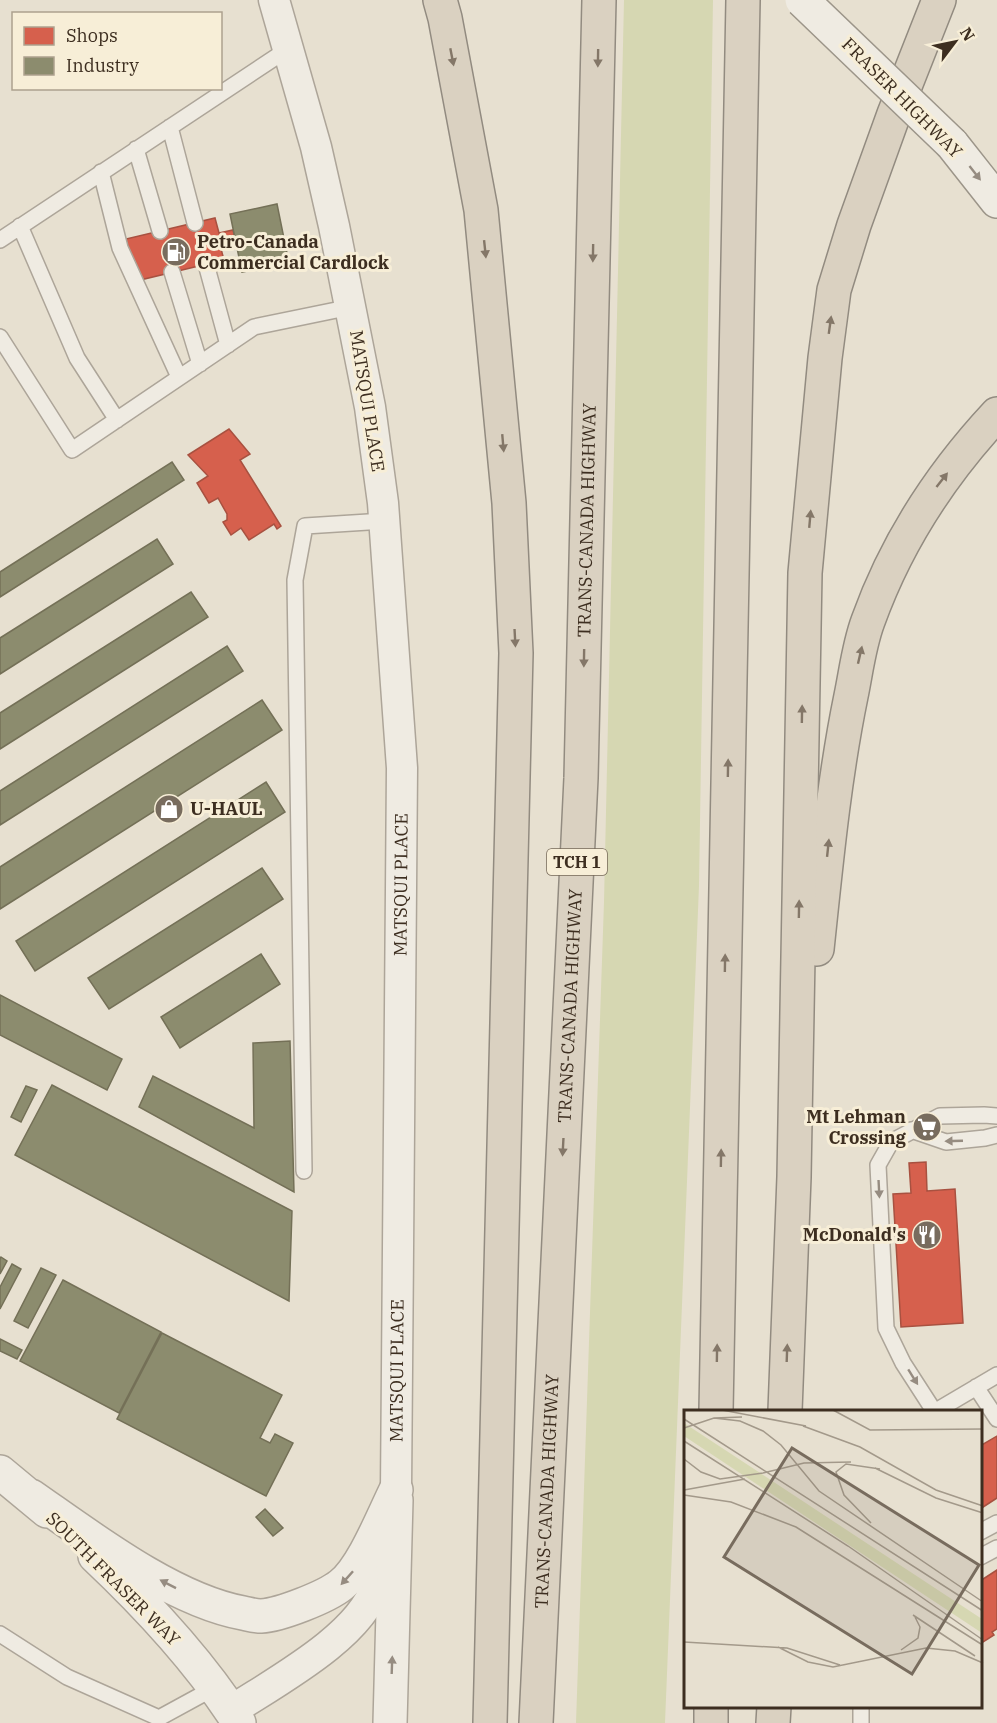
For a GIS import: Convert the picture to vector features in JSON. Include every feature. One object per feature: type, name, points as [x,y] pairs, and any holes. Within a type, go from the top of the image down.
[{"type":"highway","points":[[440,0],[481,210],[509,503],[516,653],[490,1723]]},
{"type":"highway","name":"TRANS-CANADA HIGHWAY","points":[[536,1723],[581,778],[599,0]]},
{"type":"highway","points":[[716,1410],[743,0]]},
{"type":"highway","points":[[785,1410],[794,1177],[805,573],[825,358],[834,290],[854,225],[894,114],[939,0]]},
{"type":"highway","points":[[794,1177],[829,838],[844,729],[867,622],[904,539],[935,490],[976,436],[997,414]]},
{"type":"street","name":"MATSQUI PLACE","points":[[228,1708],[324,1650],[354,1623],[375,1588],[396,1490],[402,768],[384,521],[370,407],[351,308],[316,147],[274,0]]},
{"type":"street","name":"FRASER HIGHWAY","points":[[802,0],[952,144],[997,201]]},
{"type":"street","name":"SOUTH FRASER WAY","points":[[0,1472],[31,1496],[141,1601],[228,1708]]},
{"type":"street","points":[[31,1496],[106,1548],[149,1574],[225,1610],[260,1616],[305,1605],[342,1585],[359,1564],[396,1490]]},
{"type":"street","points":[[390,1723],[396,1490]]},
{"type":"lane","points":[[0,240],[288,48]]},
{"type":"lane","points":[[170,127],[195,223]]},
{"type":"lane","points":[[136,149],[160,231]]},
{"type":"lane","points":[[101,172],[120,248],[179,377]]},
{"type":"lane","points":[[20,226],[76,358],[117,420]]},
{"type":"lane","points":[[206,264],[228,345]]},
{"type":"lane","points":[[172,272],[200,364]]},
{"type":"lane","points":[[0,337],[72,450],[254,327],[351,308]]},
{"type":"lane","points":[[304,1171],[295,580],[305,526],[384,521]]},
{"type":"lane","points":[[934,1410],[903,1363],[886,1328],[878,1165],[891,1142],[940,1116],[984,1114],[997,1116]]},
{"type":"lane","points":[[911,1130],[946,1142],[997,1135]]},
{"type":"lane","points":[[937,1410],[997,1375]]},
{"type":"lane","points":[[976,1387],[997,1419]]},
{"type":"lane","points":[[982,1531],[997,1523]]},
{"type":"lane","points":[[982,1556],[997,1548]]},
{"type":"lane","points":[[0,1634],[67,1677],[159,1718],[228,1708]]},
{"type":"green space","points":[[624,0],[713,0],[699,886],[665,1723],[576,1723],[604,902]]},
{"type":"building: Shops","name":"Petro-Canada Commercial Cardlock","points":[[215,218],[219,233],[233,230],[236,242],[220,245],[224,260],[136,281],[126,239]]},
{"type":"building: Shops","points":[[229,429],[250,454],[240,460],[281,526],[277,529],[274,524],[249,540],[241,528],[231,535],[223,522],[227,520],[227,514],[218,498],[209,503],[197,483],[208,476],[188,455]]},
{"type":"building: Shops","name":"McDonald's","points":[[926,1162],[927,1191],[955,1189],[963,1323],[901,1327],[893,1194],[911,1193],[909,1163]]},
{"type":"building: Shops","points":[[997,1436],[997,1498],[982,1508],[982,1445]]},
{"type":"building: Shops","points":[[997,1570],[997,1629],[992,1632],[994,1635],[982,1643],[982,1580]]},
{"type":"building: Industry","points":[[277,204],[289,263],[242,272],[230,214]]},
{"type":"building: Industry","points":[[172,462],[184,480],[0,597],[0,572]]},
{"type":"building: Industry","points":[[157,539],[173,564],[0,674],[0,638]]},
{"type":"building: Industry","points":[[191,592],[208,617],[0,749],[0,713]]},
{"type":"building: Industry","points":[[227,646],[243,671],[0,825],[0,791]]},
{"type":"building: Industry","points":[[262,700],[282,730],[0,909],[0,867]]},
{"type":"building: Industry","points":[[266,782],[285,812],[35,971],[16,941]]},
{"type":"building: Industry","points":[[262,868],[283,899],[109,1009],[88,978]]},
{"type":"building: Industry","points":[[261,954],[280,984],[180,1048],[161,1017]]},
{"type":"building: Industry","points":[[0,995],[122,1059],[107,1090],[0,1035]]},
{"type":"building: Industry","points":[[290,1041],[294,1192],[139,1107],[153,1076],[254,1128],[253,1043]]},
{"type":"building: Industry","points":[[52,1085],[292,1211],[289,1301],[15,1155]]},
{"type":"building: Industry","points":[[26,1086],[37,1090],[21,1122],[11,1117]]},
{"type":"building: Industry","points":[[1,1257],[7,1261],[0,1274],[0,1259]]},
{"type":"building: Industry","points":[[12,1264],[21,1269],[0,1309],[0,1287]]},
{"type":"building: Industry","points":[[41,1268],[56,1275],[28,1328],[14,1321]]},
{"type":"building: Industry","points":[[63,1280],[161,1332],[119,1413],[20,1361]]},
{"type":"building: Industry","points":[[162,1333],[282,1395],[260,1438],[270,1443],[275,1434],[293,1443],[266,1496],[117,1419]]},
{"type":"building: Industry","points":[[0,1339],[22,1350],[17,1359],[0,1351]]},
{"type":"building: Industry","points":[[265,1509],[283,1528],[273,1536],[256,1517]]},
{"type":"place","name":"Petro-Canada Commercial Cardlock","points":[[176,252]]},
{"type":"place","name":"U-HAUL","points":[[169,809]]},
{"type":"place","name":"Mt Lehman Crossing","points":[[927,1127]]},
{"type":"place","name":"McDonald's","points":[[927,1235]]}]
